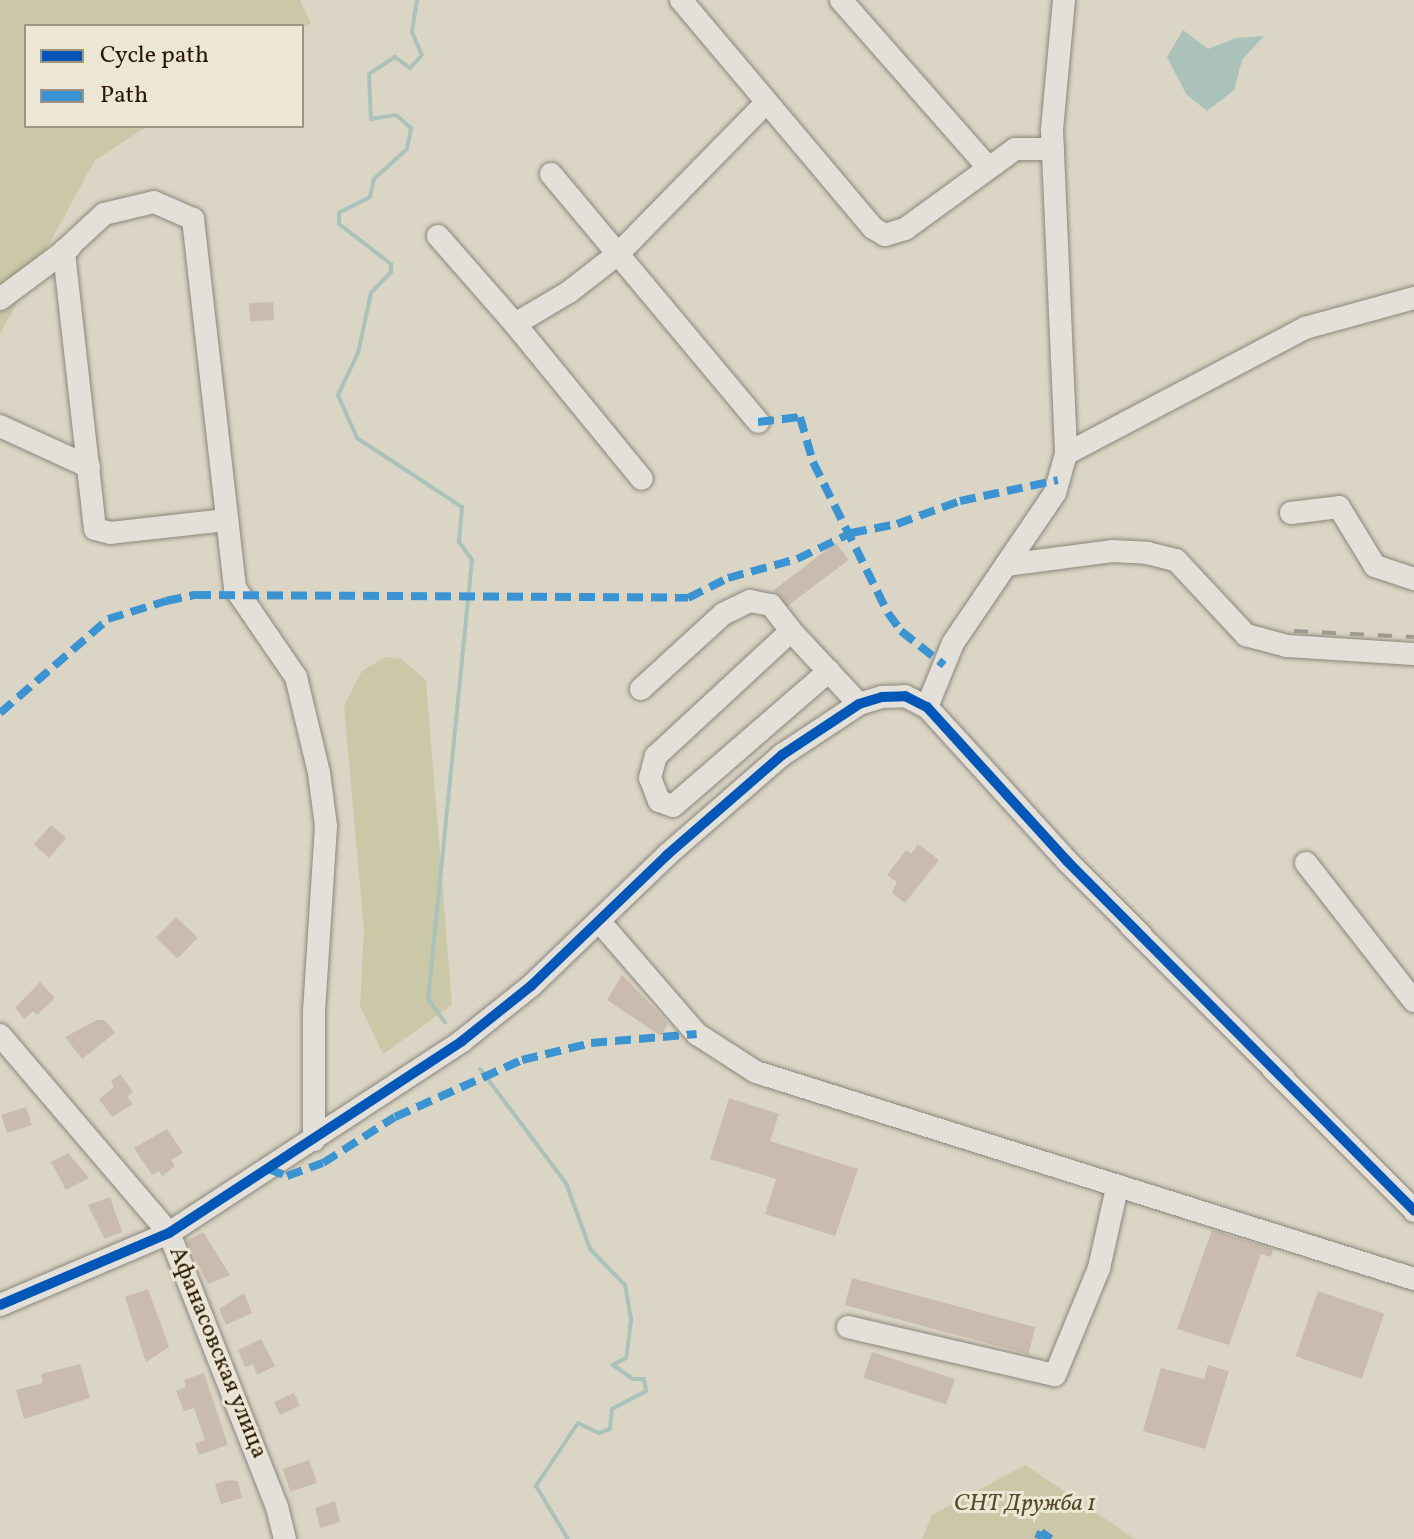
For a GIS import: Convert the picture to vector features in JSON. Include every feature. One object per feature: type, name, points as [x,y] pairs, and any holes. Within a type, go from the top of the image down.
[{"type":"street","points":[[681,0],[873,228],[885,235],[905,229],[987,166],[1015,149],[1053,149]]},
{"type":"street","points":[[841,0],[987,166]]},
{"type":"street","points":[[927,707],[953,643],[1055,493],[1066,454],[1053,149],[1064,0]]},
{"type":"street","points":[[515,324],[569,292],[619,253],[767,102]]},
{"type":"street","points":[[551,174],[758,422]]},
{"type":"street","points":[[0,299],[70,247],[104,214],[154,202],[193,219],[235,588],[296,677],[319,773],[326,826],[314,1011],[314,1140]]},
{"type":"street","points":[[438,236],[642,479]]},
{"type":"street","points":[[70,247],[64,251],[95,529],[111,533],[226,520]]},
{"type":"street","points":[[1066,454],[1305,328],[1414,298]]},
{"type":"street","points":[[0,426],[89,467]]},
{"type":"street","points":[[1291,513],[1339,507],[1375,566],[1414,579]]},
{"type":"street","points":[[1006,565],[1112,551],[1147,553],[1176,560],[1246,635],[1287,646],[1414,654]]},
{"type":"street","points":[[641,689],[723,614],[750,601],[771,605],[859,704]]},
{"type":"street","points":[[791,631],[656,756],[650,778],[659,801],[673,806],[829,671]]},
{"type":"street","points":[[0,1305],[169,1233],[462,1041],[531,986],[782,755],[859,704],[905,696],[927,707],[1067,861],[1414,1211]]},
{"type":"street","points":[[1306,863],[1414,1001]]},
{"type":"street","points":[[599,921],[697,1034],[756,1072],[1414,1279]]},
{"type":"street","name":"Афанасовская улица","points":[[0,1035],[169,1233],[245,1422],[285,1539]]},
{"type":"street","points":[[848,1327],[1055,1375],[1099,1268],[1117,1188]]},
{"type":"green space","points":[[0,0],[300,0],[311,23],[304,27],[304,24],[24,24],[24,128],[145,128],[95,160],[0,334]]},
{"type":"green space","points":[[386,657],[401,659],[426,680],[452,1005],[383,1054],[360,1006],[364,931],[344,706],[362,671]]},
{"type":"green space","name":"СНТ Дружба 1","points":[[1025,1465],[1135,1539],[922,1539],[932,1515]]},
{"type":"water","points":[[1183,30],[1208,49],[1236,38],[1264,36],[1242,60],[1234,90],[1207,111],[1186,94],[1167,57]]},
{"type":"building","points":[[273,302],[274,320],[250,321],[249,303]]},
{"type":"building","points":[[836,543],[849,560],[786,607],[774,590]]},
{"type":"building","points":[[51,825],[66,838],[49,858],[34,845]]},
{"type":"building","points":[[918,844],[939,860],[905,903],[892,893],[897,882],[887,875],[906,850],[911,854]]},
{"type":"building","points":[[176,917],[198,938],[177,959],[156,938]]},
{"type":"building","points":[[622,975],[668,1023],[661,1036],[607,1000]]},
{"type":"building","points":[[40,982],[55,998],[37,1015],[33,1011],[24,1019],[15,1008]]},
{"type":"building","points":[[97,1020],[105,1020],[115,1033],[82,1059],[65,1037]]},
{"type":"building","points":[[120,1074],[133,1092],[127,1096],[133,1104],[112,1117],[99,1099],[114,1087],[111,1081]]},
{"type":"building","points":[[729,1098],[779,1114],[770,1141],[858,1169],[835,1236],[765,1214],[776,1179],[710,1159]]},
{"type":"building","points":[[26,1107],[32,1125],[7,1133],[1,1115]]},
{"type":"building","points":[[167,1129],[183,1153],[171,1160],[175,1166],[162,1176],[159,1171],[152,1175],[134,1148]]},
{"type":"building","points":[[68,1153],[89,1178],[66,1190],[51,1162]]},
{"type":"building","points":[[110,1197],[122,1232],[105,1239],[88,1205]]},
{"type":"building","points":[[1212,1230],[1273,1249],[1271,1257],[1261,1254],[1229,1345],[1177,1329]]},
{"type":"building","points":[[203,1232],[230,1275],[208,1284],[187,1241]]},
{"type":"building","points":[[852,1278],[1036,1327],[1028,1354],[845,1305]]},
{"type":"building","points":[[148,1289],[169,1347],[146,1362],[125,1297]]},
{"type":"building","points":[[1318,1291],[1384,1314],[1362,1379],[1296,1356]]},
{"type":"building","points":[[244,1293],[252,1313],[226,1325],[219,1309]]},
{"type":"building","points":[[261,1339],[275,1366],[257,1375],[253,1364],[245,1367],[238,1350]]},
{"type":"building","points":[[872,1352],[955,1379],[946,1405],[864,1378]]},
{"type":"building","points":[[80,1364],[90,1398],[24,1419],[16,1390],[43,1383],[41,1374]]},
{"type":"building","points":[[1208,1365],[1229,1371],[1205,1449],[1143,1431],[1161,1368],[1204,1379]]},
{"type":"building","points":[[204,1373],[228,1445],[199,1455],[195,1443],[205,1440],[194,1408],[184,1411],[176,1391],[186,1387],[184,1380]]},
{"type":"building","points":[[294,1393],[300,1406],[280,1415],[274,1402]]},
{"type":"building","points":[[309,1460],[317,1483],[290,1492],[283,1469]]},
{"type":"building","points":[[238,1481],[242,1498],[221,1504],[215,1484]]},
{"type":"building","points":[[335,1501],[340,1522],[320,1528],[315,1508]]},
{"type":"waterway","points":[[417,0],[412,32],[422,55],[410,68],[395,57],[369,74],[371,119],[396,115],[411,128],[407,149],[374,179],[370,197],[339,213],[339,224],[391,264],[391,272],[371,293],[358,353],[338,395],[357,438],[462,507],[459,542],[472,560],[428,999],[445,1022]]},
{"type":"waterway","points":[[480,1069],[566,1183],[590,1249],[625,1285],[631,1320],[626,1358],[613,1365],[633,1379],[644,1379],[646,1391],[612,1409],[610,1429],[599,1433],[578,1423],[536,1486],[568,1539]]},
{"type":"railway","points":[[1294,631],[1414,637]]},
{"type":"marked path","points":[[758,422],[800,417],[813,462],[888,613],[901,631],[944,665]]},
{"type":"marked path","points":[[0,713],[108,619],[166,601],[195,595],[688,598],[728,578],[797,559],[851,533],[897,524],[960,501],[1058,480]]},
{"type":"marked path","points":[[268,1169],[287,1176],[323,1163],[395,1117],[522,1060],[591,1043],[697,1034]]},
{"type":"marked path","points":[[1038,1539],[1041,1532],[1051,1539]]},
{"type":"cycle path","points":[[0,1305],[169,1233],[462,1041],[531,986],[667,855],[782,755],[859,704],[882,697],[905,696],[927,707],[1067,861],[1414,1211]]}]
